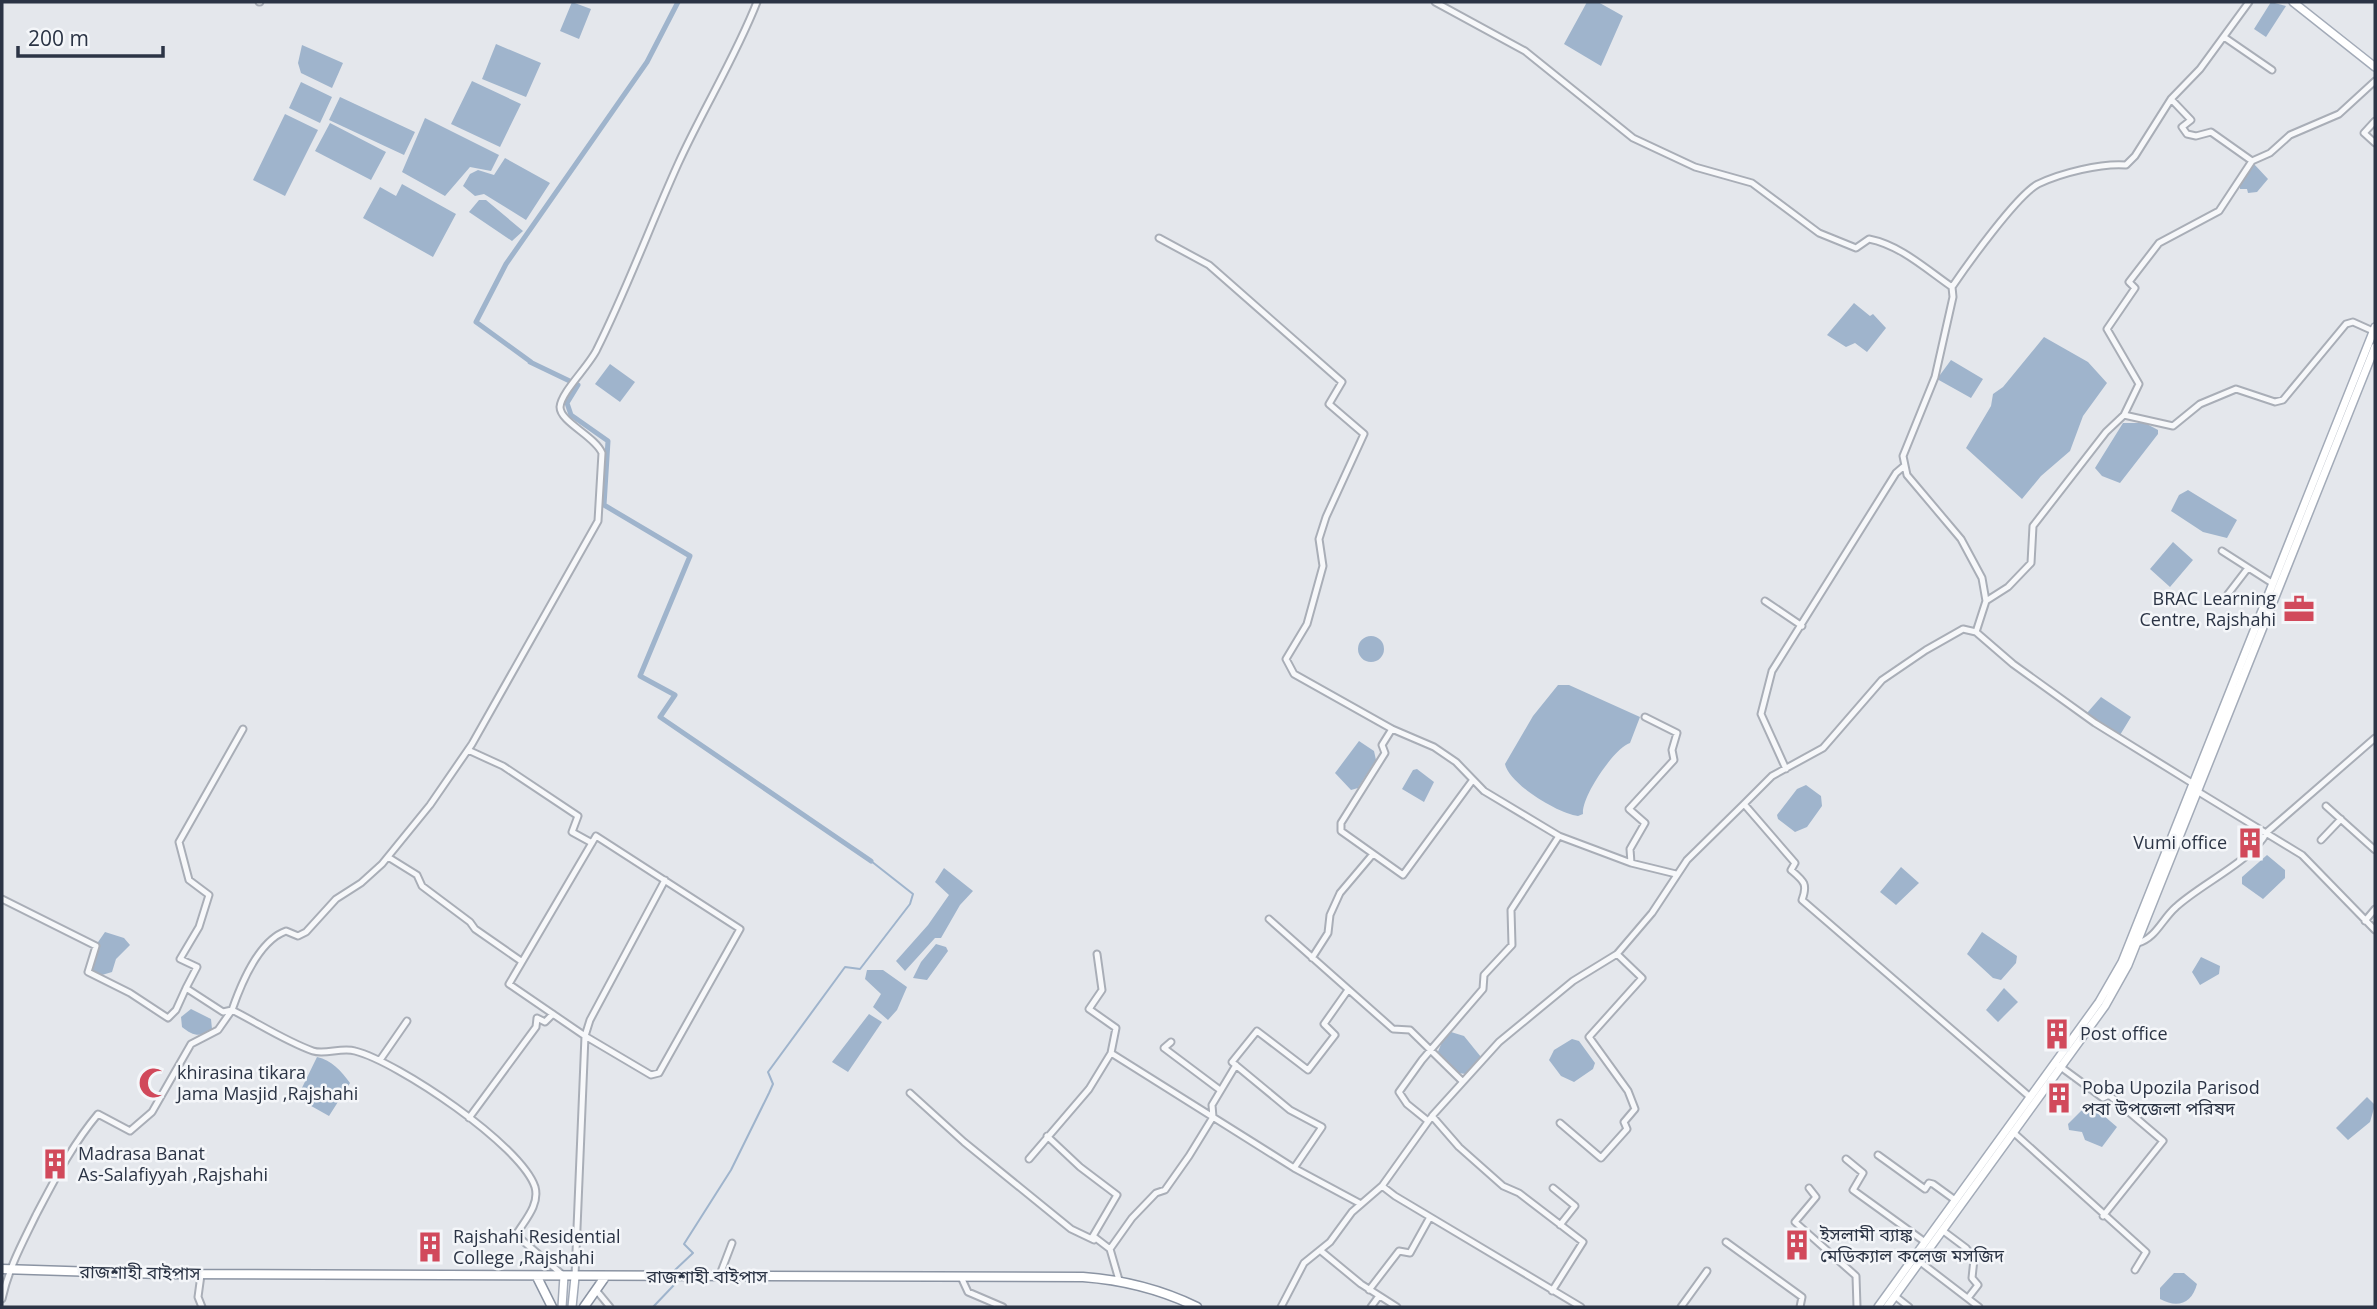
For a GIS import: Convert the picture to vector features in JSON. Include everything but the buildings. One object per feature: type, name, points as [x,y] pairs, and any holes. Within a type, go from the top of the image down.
[{"type":"highway","name":"রাজশাহী বাইপাস","points":[[5,1270],[201,1275],[961,1276],[1119,1280],[1154,1289],[1197,1307]]},
{"type":"highway","points":[[537,1277],[552,1307]]},
{"type":"highway","points":[[584,1307],[605,1277]]},
{"type":"main road","points":[[2293,2],[2375,67]]},
{"type":"main road","points":[[1887,1307],[2013,1132],[2099,1002],[2122,962],[2197,792],[2212,743],[2272,583],[2374,329]]},
{"type":"main road","points":[[1878,1307],[2030,1097],[2105,1006],[2138,943],[2192,783],[2212,743],[2375,347]]},
{"type":"main road","points":[[562,1307],[564,1276]]},
{"type":"main road","points":[[572,1307],[575,1277]]},
{"type":"street","points":[[2,1299],[5,1270],[66,1156],[98,1114],[130,1131],[152,1112],[191,1044],[218,1030],[232,1010],[242,983],[272,940],[286,931],[298,936],[306,932],[336,899],[361,883],[388,857],[430,805],[468,750],[598,521],[602,453],[590,437],[566,420],[561,413],[562,400],[594,356],[629,283],[678,164],[757,2]]},
{"type":"street","points":[[1435,2],[1525,51],[1633,138],[1695,167],[1752,183],[1819,233],[1848,247],[1856,248],[1869,239],[1879,240],[1904,253],[1952,287]]},
{"type":"street","points":[[1976,632],[1986,601],[1982,578],[1961,539],[1903,467],[1903,456],[1935,377],[1953,297],[1952,287],[1993,231],[2036,184],[2102,163],[2126,165],[2135,156],[2171,99],[2224,37],[2249,2]]},
{"type":"street","points":[[2224,37],[2272,70]]},
{"type":"street","points":[[1986,601],[2008,587],[2031,563],[2033,526],[2106,432],[2124,415],[2139,384],[2107,329],[2135,288],[2129,282],[2159,243],[2219,211],[2252,161],[2270,153],[2290,135],[2339,114],[2375,81]]},
{"type":"street","points":[[2171,99],[2191,120],[2182,127],[2187,134],[2196,136],[2211,132],[2252,161]]},
{"type":"street","points":[[2375,121],[2364,133],[2375,143]]},
{"type":"street","points":[[1159,238],[1209,265],[1342,382],[1329,404],[1364,434],[1326,517],[1320,539],[1323,566],[1307,624],[1286,659],[1294,674],[1314,688],[1446,754],[1457,762],[1472,781],[1559,836],[1631,863],[1676,874]]},
{"type":"street","points":[[2124,415],[2173,426],[2200,404],[2236,389],[2275,402],[2283,400],[2346,324],[2353,322],[2374,329]]},
{"type":"street","points":[[1786,769],[1761,714],[1772,671],[1896,473],[1903,467]]},
{"type":"street","points":[[2222,551],[2272,583]]},
{"type":"street","points":[[2228,594],[2248,568]]},
{"type":"street","points":[[1765,601],[1801,626]]},
{"type":"street","points":[[1281,1307],[1304,1263],[1321,1251],[1361,1204],[1382,1186],[1430,1119],[1499,1042],[1573,981],[1617,954],[1652,913],[1676,874],[1772,776],[1807,759],[1835,738],[1896,668],[1963,629],[1976,632],[2013,664],[2095,723],[2192,783]]},
{"type":"street","points":[[1631,863],[1630,849],[1645,823],[1629,809],[1674,760],[1672,750],[1677,733],[1645,716]]},
{"type":"street","points":[[2,899],[96,946],[88,972],[130,993],[168,1018],[176,1010],[197,967],[180,960],[199,927],[209,895],[189,880],[179,842],[243,729]]},
{"type":"street","points":[[1392,729],[1382,746],[1385,753],[1341,822],[1341,831],[1403,875],[1472,781]]},
{"type":"street","points":[[2138,943],[2148,940],[2173,909],[2196,888],[2260,846],[2267,832],[2375,738]]},
{"type":"street","points":[[468,750],[503,766],[579,816],[572,832],[592,843]]},
{"type":"street","points":[[2197,792],[2302,855],[2375,930]]},
{"type":"street","points":[[1744,804],[1795,863],[1791,870],[1805,883],[1807,889],[1802,900],[2030,1097]]},
{"type":"street","points":[[2326,806],[2375,850]]},
{"type":"street","points":[[2321,840],[2340,818]]},
{"type":"street","points":[[596,836],[665,880],[740,929],[659,1073],[651,1075],[585,1036],[509,984],[596,836]]},
{"type":"street","points":[[1552,1291],[1583,1242],[1483,1169],[1430,1119],[1407,1104],[1399,1092],[1483,989],[1484,975],[1512,945],[1511,910],[1559,836]]},
{"type":"street","points":[[1312,958],[1328,933],[1330,915],[1340,893],[1373,854]]},
{"type":"street","points":[[388,857],[417,875],[422,886],[470,922],[475,929],[522,961]]},
{"type":"street","points":[[575,1277],[585,1036],[590,1020],[665,880]]},
{"type":"street","points":[[2365,921],[2375,909]]},
{"type":"street","points":[[1269,919],[1393,1029],[1410,1030],[1462,1081]]},
{"type":"street","points":[[1029,1159],[1090,1089],[1111,1053],[1116,1028],[1089,1009],[1102,990],[1097,954]]},
{"type":"street","points":[[1560,1123],[1601,1158],[1627,1129],[1624,1122],[1635,1109],[1628,1091],[1589,1037],[1642,978],[1617,954]]},
{"type":"street","points":[[186,988],[223,1012],[232,1010],[315,1052],[353,1050],[380,1060],[469,1118],[514,1153],[535,1187],[536,1202],[516,1235],[564,1276]]},
{"type":"street","points":[[1294,1168],[1322,1127],[1290,1110],[1232,1062],[1256,1031],[1308,1070],[1335,1035],[1324,1024],[1348,990]]},
{"type":"street","points":[[469,1118],[536,1027],[537,1018],[545,1022],[553,1014]]},
{"type":"street","points":[[380,1060],[407,1021]]},
{"type":"street","points":[[1171,1042],[1164,1048],[1220,1090]]},
{"type":"street","points":[[1111,1053],[1294,1168],[1361,1204]]},
{"type":"street","points":[[1110,1249],[1156,1193],[1165,1189],[1213,1117],[1212,1105],[1236,1065]]},
{"type":"street","points":[[2058,1065],[2103,1098],[2109,1095],[2163,1141],[2103,1216]]},
{"type":"street","points":[[910,1093],[964,1142],[1071,1229],[1110,1249],[1119,1280]]},
{"type":"street","points":[[2013,1132],[2146,1252],[2135,1270]]},
{"type":"street","points":[[1047,1136],[1080,1167],[1117,1195],[1093,1236],[1094,1240]]},
{"type":"street","points":[[1878,1155],[1925,1189],[1929,1183],[1933,1184],[1955,1200]]},
{"type":"street","points":[[1846,1159],[1863,1173],[1853,1189],[1925,1242]]},
{"type":"street","points":[[1382,1186],[1581,1307]]},
{"type":"street","points":[[1553,1188],[1575,1206],[1560,1225]]},
{"type":"street","points":[[1809,1188],[1816,1197],[1796,1222],[1856,1276],[1857,1307]]},
{"type":"street","points":[[1369,1290],[1399,1251],[1410,1253],[1430,1217]]},
{"type":"street","points":[[1942,1230],[1966,1248],[1974,1259],[1972,1278],[1978,1284],[1968,1298]]},
{"type":"street","points":[[1726,1241],[1802,1297],[1800,1307]]},
{"type":"street","points":[[719,1277],[732,1243]]},
{"type":"street","points":[[1321,1251],[1369,1290],[1397,1307]]},
{"type":"street","points":[[1919,1262],[1979,1307]]},
{"type":"street","points":[[1681,1307],[1707,1272]]},
{"type":"street","points":[[201,1275],[198,1297],[202,1307]]},
{"type":"street","points":[[961,1276],[968,1292],[1003,1307]]},
{"type":"street","points":[[596,1290],[610,1307]]},
{"type":"street","points":[[1371,1307],[1379,1296]]},
{"type":"street","points":[[1895,1296],[1909,1307]]},
{"type":"water","points":[[572,2],[591,9],[579,39],[560,31]]},
{"type":"water","points":[[1587,2],[1598,2],[1623,16],[1601,66],[1564,44]]},
{"type":"water","points":[[2271,2],[2286,6],[2266,37],[2254,29]]},
{"type":"water","points":[[496,44],[541,63],[526,97],[482,79]]},
{"type":"water","points":[[302,45],[343,63],[332,88],[301,73],[298,63]]},
{"type":"water","points":[[472,81],[521,104],[500,147],[451,124]]},
{"type":"water","points":[[301,82],[332,97],[320,123],[289,108]]},
{"type":"water","points":[[340,97],[415,132],[404,155],[329,120]]},
{"type":"water","points":[[285,114],[318,130],[285,196],[253,180]]},
{"type":"water","points":[[425,118],[499,155],[491,171],[470,167],[445,196],[402,172]]},
{"type":"water","points":[[330,123],[386,152],[371,180],[315,151]]},
{"type":"water","points":[[505,158],[550,183],[526,220],[484,194],[475,196],[463,186],[470,174],[478,170],[494,175]]},
{"type":"water","points":[[2254,164],[2268,179],[2257,192],[2248,193],[2247,189],[2240,189],[2240,185]]},
{"type":"water","points":[[402,184],[456,214],[433,257],[363,218],[380,187],[396,196]]},
{"type":"water","points":[[479,200],[486,200],[523,231],[512,241],[469,212]]},
{"type":"water","points":[[1854,303],[1870,316],[1873,314],[1886,328],[1867,352],[1855,343],[1846,347],[1827,335]]},
{"type":"water","points":[[2044,337],[2088,362],[2107,383],[2083,416],[2070,451],[2041,476],[2022,499],[1966,448],[1991,406],[1993,394],[2003,387]]},
{"type":"water","points":[[1951,360],[1983,379],[1971,398],[1937,379]]},
{"type":"water","points":[[610,364],[635,382],[620,402],[595,384]]},
{"type":"water","points":[[2123,423],[2145,423],[2158,430],[2158,434],[2120,483],[2102,476],[2095,468]]},
{"type":"water","points":[[2188,490],[2237,520],[2227,538],[2203,532],[2171,511],[2179,495]]},
{"type":"water","points":[[2173,542],[2193,560],[2170,587],[2150,569]]},
{"type":"water","points":[[1371,636],[1380,640],[1384,649],[1380,658],[1371,662],[1362,658],[1358,649],[1362,640]]},
{"type":"water","points":[[1558,685],[1569,685],[1640,717],[1630,743],[1616,753],[1600,774],[1587,796],[1583,814],[1578,816],[1559,810],[1536,797],[1515,780],[1505,764],[1533,716]]},
{"type":"water","points":[[2101,697],[2131,717],[2120,735],[2087,713]]},
{"type":"water","points":[[1359,741],[1374,751],[1376,760],[1358,788],[1351,790],[1335,773]]},
{"type":"water","points":[[1417,769],[1434,782],[1424,802],[1402,789],[1413,770]]},
{"type":"water","points":[[1806,785],[1821,796],[1822,806],[1807,827],[1795,832],[1778,819],[1777,815],[1797,789]]},
{"type":"water","points":[[2267,855],[2285,870],[2285,878],[2263,899],[2242,884],[2242,877]]},
{"type":"water","points":[[1901,867],[1919,883],[1896,905],[1880,892]]},
{"type":"water","points":[[944,868],[973,891],[960,905],[941,938],[935,938],[905,971],[896,961],[928,925],[949,895],[935,882]]},
{"type":"water","points":[[105,932],[124,938],[130,945],[116,959],[112,972],[102,975],[91,970],[96,945]]},
{"type":"water","points":[[1982,932],[2017,956],[2016,963],[2001,980],[1993,978],[1967,954]]},
{"type":"water","points":[[936,944],[946,947],[948,951],[927,980],[913,978],[921,962]]},
{"type":"water","points":[[2201,957],[2220,966],[2219,974],[2200,985],[2192,972]]},
{"type":"water","points":[[867,970],[883,970],[907,987],[897,1010],[888,1020],[873,1007],[881,994],[865,979]]},
{"type":"water","points":[[2004,988],[2018,1002],[1998,1022],[1986,1010]]},
{"type":"water","points":[[191,1009],[211,1019],[212,1029],[197,1035],[182,1027],[181,1017]]},
{"type":"water","points":[[869,1014],[882,1022],[848,1072],[832,1062]]},
{"type":"water","points":[[1451,1032],[1464,1036],[1481,1057],[1466,1074],[1458,1073],[1437,1054],[1442,1042]]},
{"type":"water","points":[[1572,1039],[1579,1041],[1595,1063],[1593,1069],[1574,1082],[1561,1076],[1549,1060],[1554,1050]]},
{"type":"water","points":[[317,1057],[332,1063],[350,1083],[329,1116],[297,1098]]},
{"type":"water","points":[[2367,1097],[2375,1105],[2370,1122],[2348,1140],[2336,1128]]},
{"type":"water","points":[[2089,1103],[2117,1127],[2102,1147],[2085,1140],[2082,1132],[2069,1130],[2068,1124]]},
{"type":"water","points":[[2174,1273],[2184,1273],[2197,1284],[2192,1296],[2178,1304],[2160,1299],[2160,1288]]},
{"type":"waterway","points":[[531,362],[476,322],[506,264],[647,62],[678,2]]},
{"type":"waterway","points":[[530,362],[578,385],[567,403],[571,415],[608,441],[604,505],[690,556],[640,676],[675,695],[660,717],[871,861]]},
{"type":"waterway","points":[[675,1270],[693,1253],[684,1244],[731,1170],[769,1093],[773,1084],[768,1072],[845,967],[860,969],[910,904],[913,894],[871,861]]},
{"type":"waterway","points":[[653,1307],[674,1285]]},
{"type":"place","name":"BRAC Learning Centre, Rajshahi","points":[[2299,609]]},
{"type":"place","name":"Vumi office","points":[[2250,843]]},
{"type":"place","name":"Post office","points":[[2057,1034]]},
{"type":"place","name":"khirasina tikara Jama Masjid ,Rajshahi","points":[[154,1083]]},
{"type":"place","name":"Poba Upozila Parisod পবা উপজেলা পরিষদ","points":[[2059,1098]]},
{"type":"place","name":"Madrasa Banat As-Salafiyyah ,Rajshahi","points":[[55,1164]]},
{"type":"place","name":"ইসলামী ব্যাঙ্ক মেডিক্যাল কলেজ মসজিদ","points":[[1797,1245]]},
{"type":"place","name":"Rajshahi Residential College ,Rajshahi","points":[[430,1247]]}]
